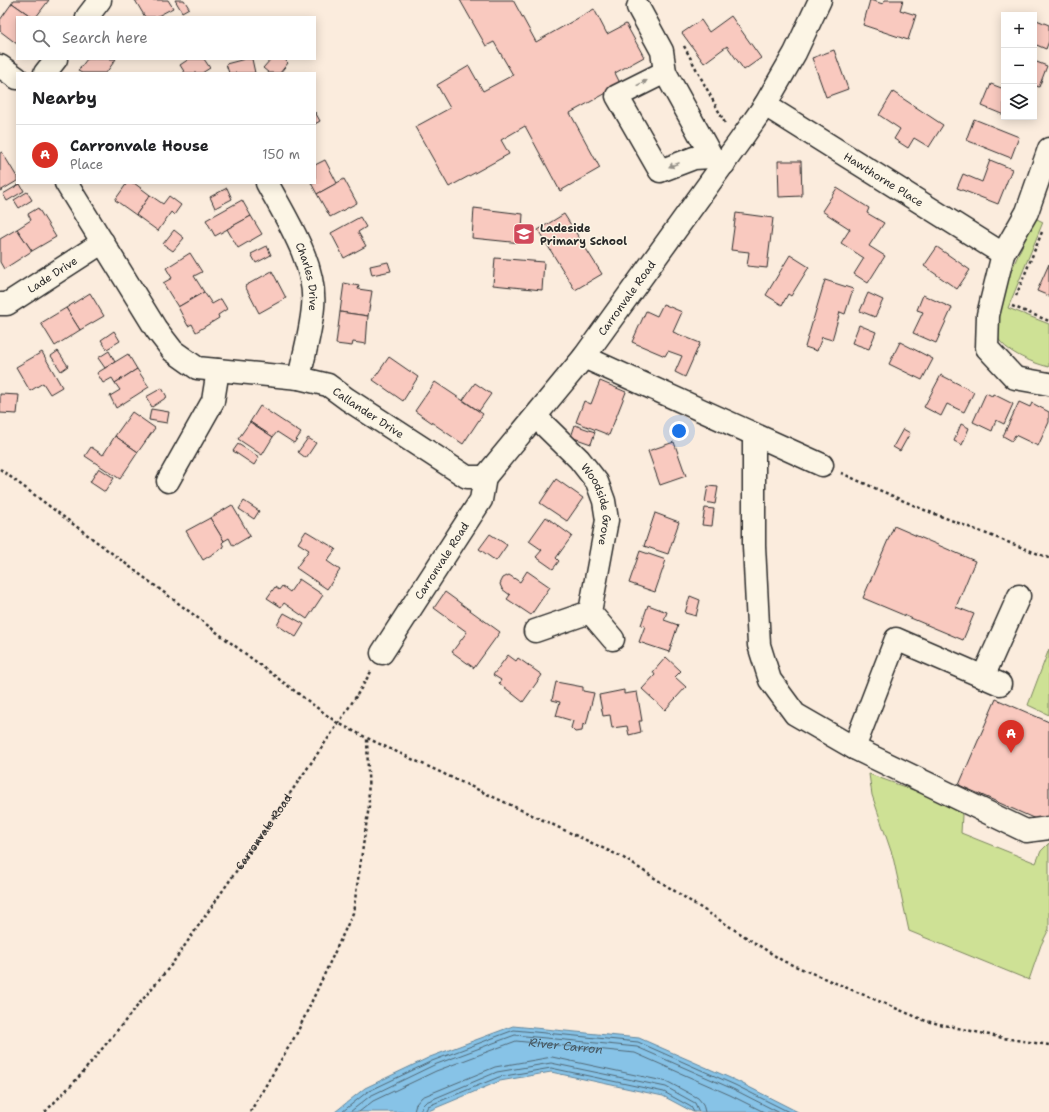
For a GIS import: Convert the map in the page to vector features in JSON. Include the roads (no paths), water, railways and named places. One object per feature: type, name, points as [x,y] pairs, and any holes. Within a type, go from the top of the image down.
[{"type":"street","points":[[88,16],[100,0]]},
{"type":"street","name":"Carronvale Road","points":[[382,653],[481,500],[486,477],[584,357],[718,160],[742,138],[765,105],[795,52],[820,0]]},
{"type":"street","points":[[638,7],[662,51],[665,72],[718,160]]},
{"type":"street","points":[[46,72],[55,60]]},
{"type":"street","points":[[0,66],[16,77]]},
{"type":"street","points":[[665,72],[617,96],[660,171],[694,158],[718,160]]},
{"type":"street","name":"Hawthorne Place","points":[[765,105],[1003,254]]},
{"type":"street","points":[[1049,149],[1027,212],[1003,254],[988,315],[988,348],[1015,378],[1049,384]]},
{"type":"street","name":"Callander Drive","points":[[67,184],[156,329],[173,351],[197,368],[299,378],[328,385],[347,399],[467,476],[486,477]]},
{"type":"street","name":"Charles Drive","points":[[268,184],[299,243],[309,267],[314,305],[299,378]]},
{"type":"street","name":"Lade Drive","points":[[0,304],[7,304],[103,242]]},
{"type":"street","points":[[584,357],[822,465]]},
{"type":"street","points":[[168,480],[213,400],[218,370]]},
{"type":"street","name":"Woodside Grove","points":[[536,417],[580,459],[597,482],[604,501],[607,520],[590,612]]},
{"type":"street","points":[[754,435],[754,546],[759,645],[770,680],[795,714],[854,748],[1026,831],[1049,828]]},
{"type":"street","points":[[854,748],[896,639],[991,681],[1019,596]]},
{"type":"street","points":[[535,631],[590,612],[613,639]]},
{"type":"water","name":"River Carron","points":[[513,1026],[639,1038],[737,1081],[798,1112],[693,1112],[663,1096],[551,1072],[500,1081],[426,1112],[335,1112],[365,1088],[430,1057]]},
{"type":"place","name":"Ladeside Primary School","points":[[524,234]]},
{"type":"place","name":"Carronvale House","points":[[1011,753]]}]
